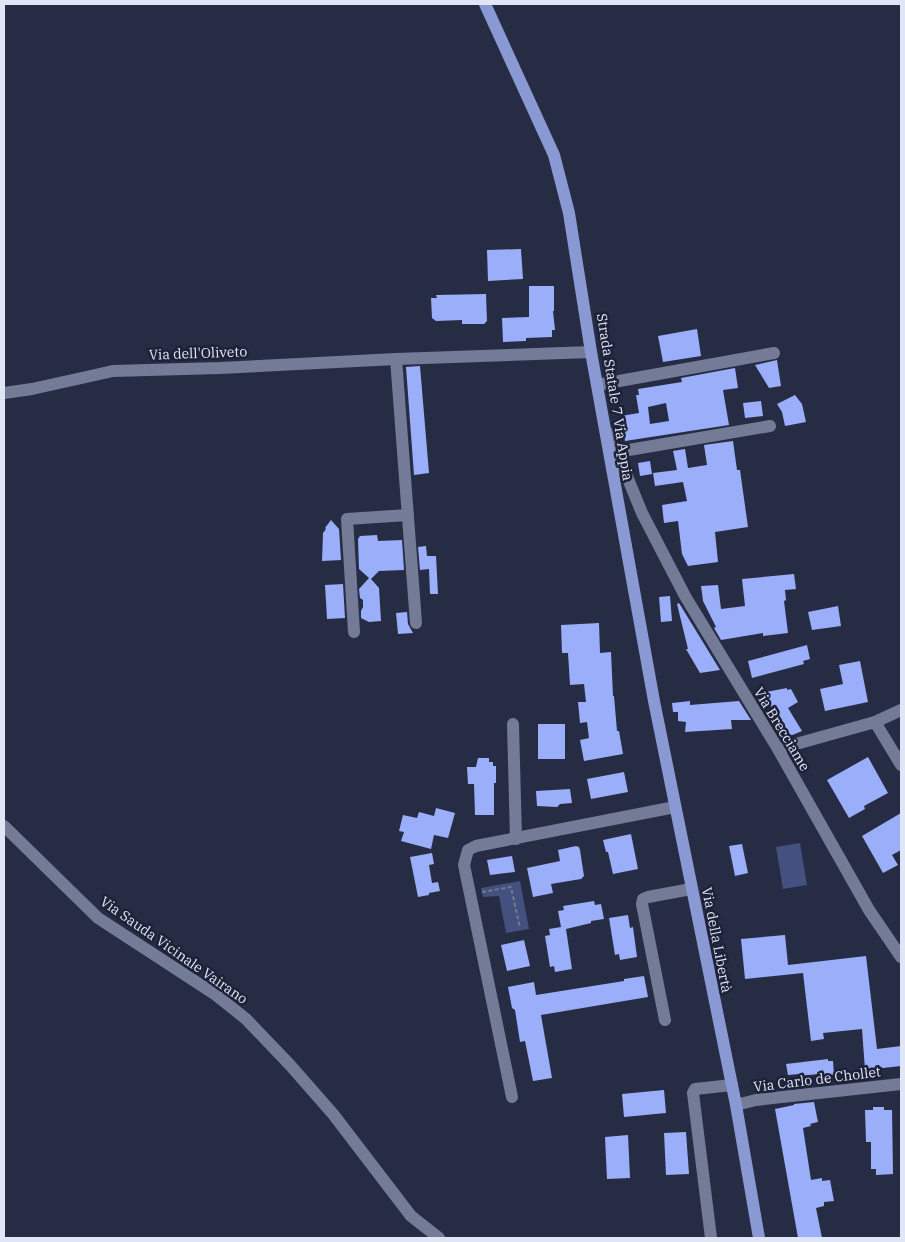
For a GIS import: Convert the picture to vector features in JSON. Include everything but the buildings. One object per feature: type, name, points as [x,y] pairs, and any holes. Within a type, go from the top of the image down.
[{"type":"main road","name":"Strada Statale 7 Via Appia","points":[[485,4],[554,154],[570,213],[591,352],[620,518],[675,807]]},
{"type":"main road","name":"Via della Libertà","points":[[675,807],[736,1104],[759,1238]]},
{"type":"street","name":"Via dell'Oliveto","points":[[4,392],[32,389],[113,371],[220,368],[396,358],[591,352]]},
{"type":"street","points":[[597,385],[774,353]]},
{"type":"street","points":[[396,358],[416,623]]},
{"type":"street","points":[[617,452],[770,426]]},
{"type":"street","name":"Via Brecciame","points":[[606,430],[642,513],[685,596],[778,749],[869,910],[901,957]]},
{"type":"street","points":[[620,518],[625,511],[631,508],[637,509],[642,513]]},
{"type":"street","points":[[354,632],[347,519],[408,515]]},
{"type":"street","points":[[778,749],[875,722],[901,710]]},
{"type":"street","points":[[875,722],[901,766]]},
{"type":"street","points":[[513,724],[516,839]]},
{"type":"street","points":[[512,1097],[464,865],[468,850],[476,846],[675,807]]},
{"type":"street","name":"Via Sauda Vicinale Vairano","points":[[4,826],[98,918],[216,995],[246,1019],[333,1114],[411,1216],[439,1238]]},
{"type":"street","points":[[665,1020],[642,904],[644,899],[648,897],[691,888]]},
{"type":"street","name":"Via Carlo de Chollet","points":[[736,1104],[756,1100],[901,1084]]},
{"type":"street","points":[[711,1238],[693,1093],[695,1089],[701,1087],[732,1085]]},
{"type":"path","points":[[470,894],[512,887],[520,928]]},
{"type":"shaded area","points":[[800,843],[807,885],[783,889],[776,847]]},
{"type":"shaded area","points":[[520,881],[529,929],[506,933],[499,896],[483,897],[481,888]]}]
